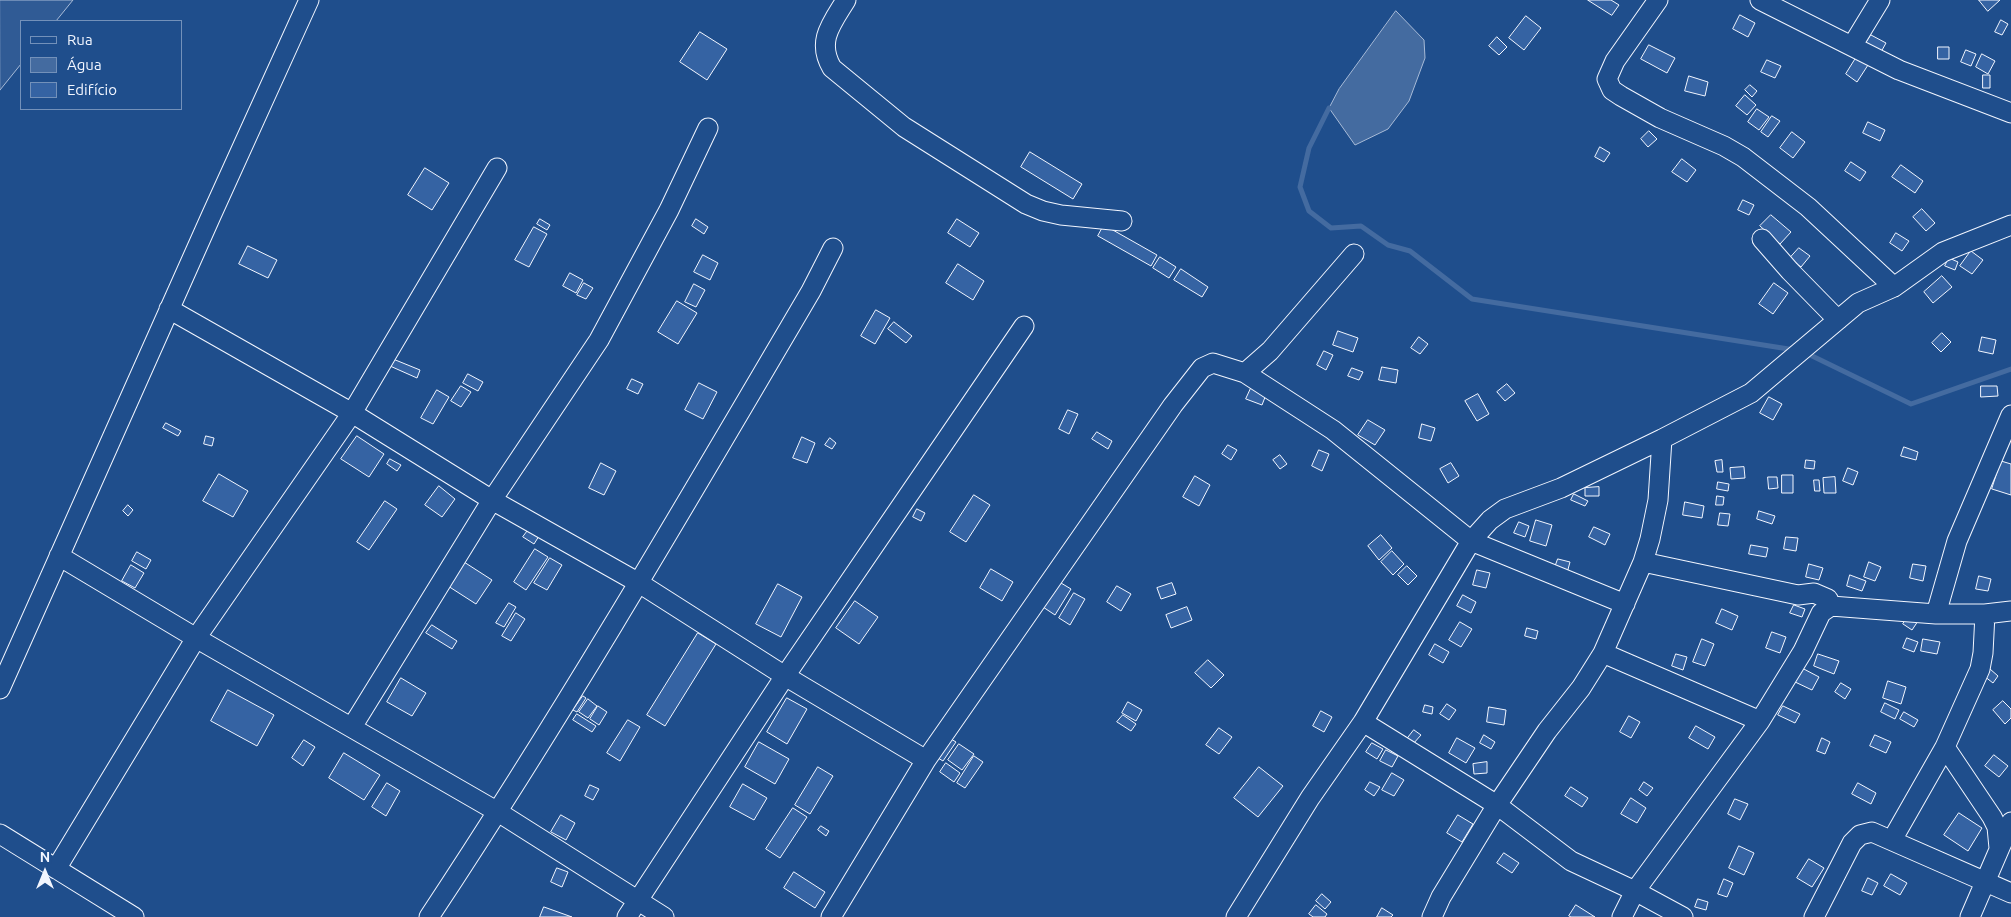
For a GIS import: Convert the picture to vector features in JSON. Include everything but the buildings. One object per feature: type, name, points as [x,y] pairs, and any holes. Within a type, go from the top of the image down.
[{"type":"street","points":[[0,689],[5,663],[59,556],[309,0]]},
{"type":"street","points":[[846,0],[825,38],[825,56],[832,68],[904,127],[1026,204],[1043,212],[1122,221]]},
{"type":"street","points":[[1658,0],[1615,61],[1608,79],[1612,90],[1660,118],[1743,156],[1808,207],[1894,287]]},
{"type":"street","points":[[1760,0],[1899,70],[2011,113]]},
{"type":"street","points":[[1852,46],[1880,0]]},
{"type":"street","points":[[352,727],[492,500],[599,340],[669,210],[708,128]]},
{"type":"street","points":[[56,869],[196,638],[352,413],[497,168]]},
{"type":"street","points":[[1236,917],[1310,798],[1363,722],[1471,541],[1490,520],[1505,509],[1560,488],[1662,439],[1751,393],[1858,303],[1894,287],[1943,252],[2011,225]]},
{"type":"street","points":[[1762,239],[1838,320]]},
{"type":"street","points":[[428,917],[498,812],[639,583],[811,291],[833,248]]},
{"type":"street","points":[[1245,373],[1270,351],[1354,254]]},
{"type":"street","points":[[169,309],[352,413],[492,500],[639,583],[785,676],[926,760]]},
{"type":"street","points":[[627,917],[785,676],[1024,326]]},
{"type":"street","points":[[831,917],[926,760],[1076,543],[1202,368],[1213,363],[1245,373],[1333,430],[1471,541],[1625,604]]},
{"type":"street","points":[[1936,614],[1957,541],[2011,415]]},
{"type":"street","points":[[1432,917],[1441,897],[1497,805],[1547,731],[1581,688],[1603,654],[1643,562],[1658,500],[1662,439]]},
{"type":"street","points":[[59,556],[196,638],[498,812],[664,917]]},
{"type":"street","points":[[1643,562],[1798,595],[1814,592],[1828,599],[1831,606]]},
{"type":"street","points":[[1622,917],[1635,891],[1760,721],[1803,651],[1821,613],[1831,606],[1936,614],[2011,612]]},
{"type":"street","points":[[1892,840],[1945,747],[1980,669],[1983,653],[1985,614]]},
{"type":"street","points":[[1603,654],[1760,721]]},
{"type":"street","points":[[1363,722],[1497,805],[1571,861],[1635,891],[1683,917]]},
{"type":"street","points":[[1945,747],[1998,827],[1999,848]]},
{"type":"street","points":[[1970,917],[2011,822]]},
{"type":"street","points":[[1814,917],[1852,842],[1860,835],[1872,832],[2011,892]]},
{"type":"street","points":[[0,834],[134,917]]},
{"type":"shaded area","points":[[0,0],[73,0],[57,20],[20,20],[20,65],[0,90]]},
{"type":"water","points":[[1396,11],[1424,40],[1425,58],[1409,101],[1388,129],[1355,145],[1329,108],[1339,89]]},
{"type":"waterway","points":[[1329,108],[1309,148],[1300,187],[1309,211],[1331,228],[1361,226],[1388,245],[1410,251],[1472,299],[1795,350]]},
{"type":"waterway","points":[[1806,353],[1911,404],[2011,369]]}]
